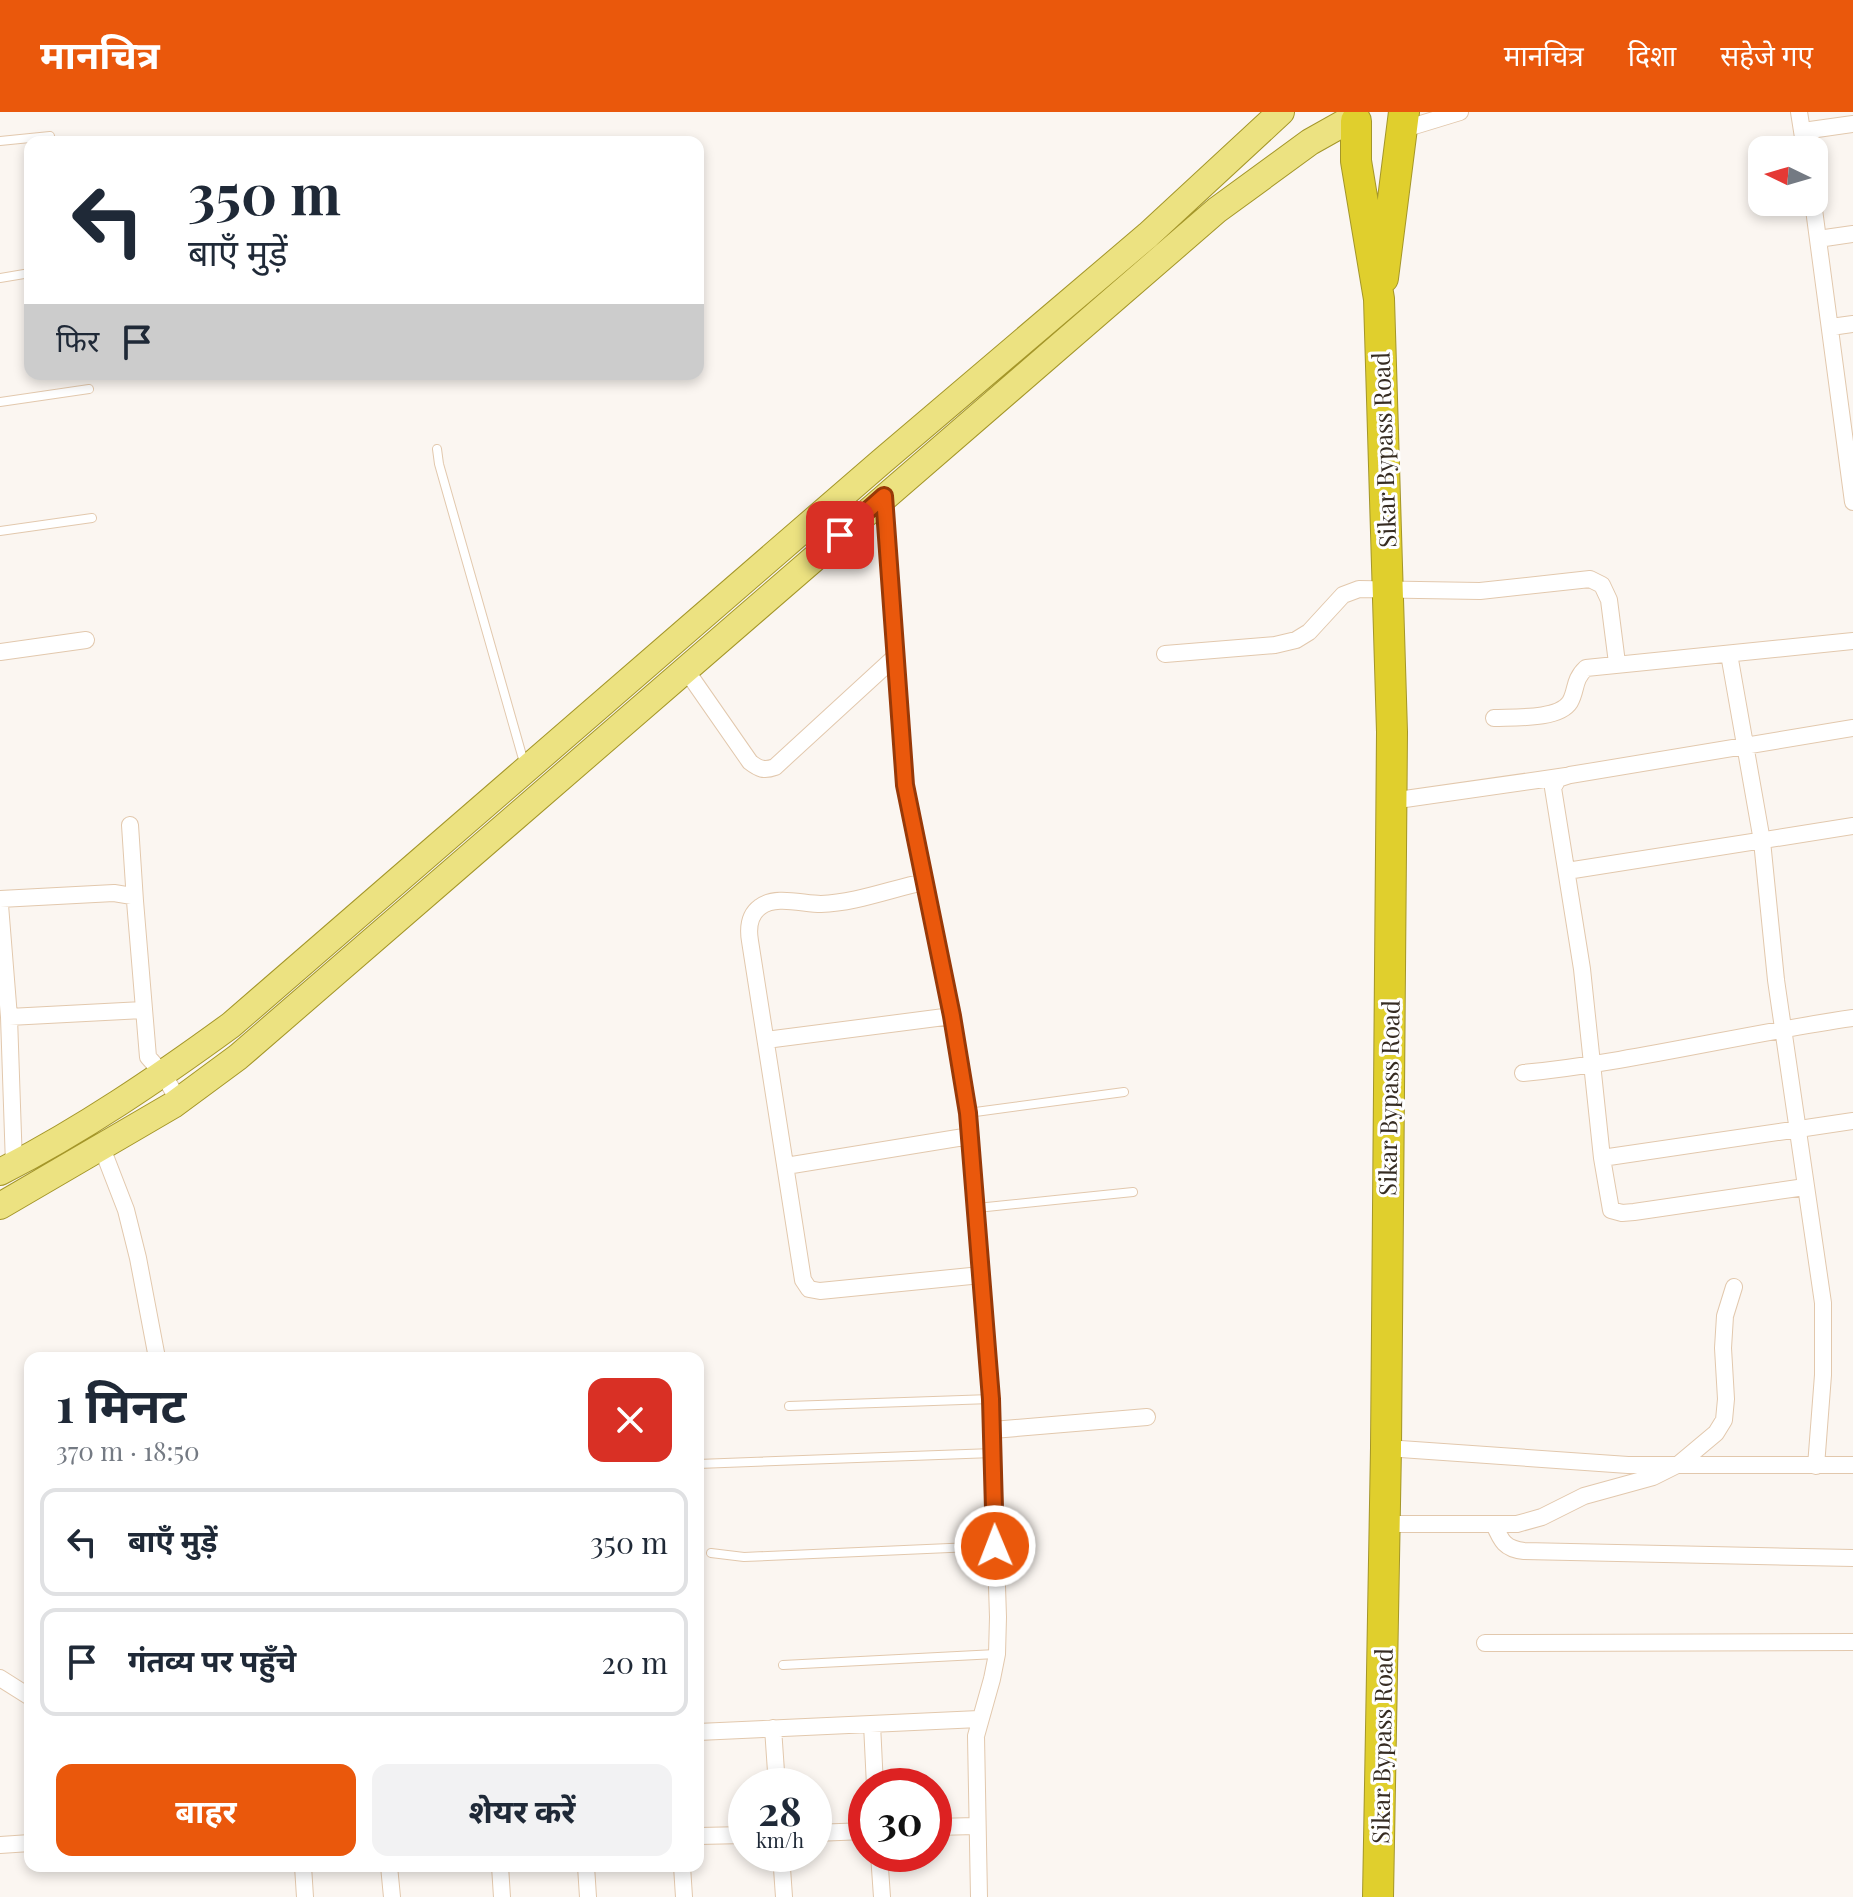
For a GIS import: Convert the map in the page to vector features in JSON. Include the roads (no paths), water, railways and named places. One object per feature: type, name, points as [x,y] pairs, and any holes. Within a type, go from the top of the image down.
[{"type":"highway","points":[[1349,117],[1373,123],[1402,118]]},
{"type":"highway","name":"Sikar Bypass Road","points":[[1349,117],[1379,299],[1391,801],[1386,1524],[1378,1897]]},
{"type":"highway","name":"Sikar Bypass Road","points":[[1379,299],[1388,255],[1402,118]]},
{"type":"main road","points":[[7,1168],[93,1121],[164,1075],[231,1025],[1148,235],[1281,112]]},
{"type":"main road","points":[[0,1206],[102,1148],[238,1057],[1217,210],[1349,117]]},
{"type":"street","points":[[1402,118],[1460,112]]},
{"type":"street","points":[[1799,112],[1804,136]]},
{"type":"street","points":[[1803,131],[1853,124]]},
{"type":"street","points":[[1815,216],[1853,502]]},
{"type":"street","points":[[1818,239],[1853,234]]},
{"type":"street","points":[[1831,327],[1853,324]]},
{"type":"street","points":[[884,496],[905,785],[952,1016],[968,1113],[991,1399],[997,1654],[979,1719],[975,1752],[979,1897]]},
{"type":"street","points":[[1165,654],[1275,645],[1296,640],[1309,632],[1343,595],[1359,589],[1480,591],[1590,579],[1602,585],[1609,600],[1617,663]]},
{"type":"street","points":[[0,652],[86,640]]},
{"type":"street","points":[[1494,718],[1559,711],[1569,703],[1578,675],[1586,668],[1853,641]]},
{"type":"street","points":[[1729,654],[1762,841],[1783,1028],[1823,1303],[1823,1375],[1816,1466]]},
{"type":"street","points":[[686,670],[750,762],[766,770],[775,767],[896,656]]},
{"type":"street","points":[[1391,801],[1568,776],[1853,728]]},
{"type":"street","points":[[1568,776],[1558,779],[1553,788],[1582,969],[1602,1158],[1611,1210],[1622,1213],[1805,1187]]},
{"type":"street","points":[[130,825],[148,1057],[164,1075],[178,1100]]},
{"type":"street","points":[[1567,871],[1853,826]]},
{"type":"street","points":[[924,882],[823,904],[772,902],[760,907],[748,929],[803,1280],[809,1289],[820,1291],[981,1275]]},
{"type":"street","points":[[7,1168],[9,1017],[0,902],[114,893],[132,896],[135,901]]},
{"type":"street","points":[[9,1017],[143,1010]]},
{"type":"street","points":[[766,1040],[952,1016]]},
{"type":"street","points":[[1523,1073],[1591,1066],[1783,1028],[1853,1018]]},
{"type":"street","points":[[1602,1158],[1853,1121]]},
{"type":"street","points":[[786,1166],[970,1136]]},
{"type":"street","points":[[102,1148],[126,1210],[156,1352]]},
{"type":"street","points":[[1386,1524],[1517,1524],[1542,1517],[1584,1496],[1641,1481],[1679,1464],[1716,1433],[1724,1420],[1725,1316],[1734,1287]]},
{"type":"street","points":[[993,1430],[1147,1417]]},
{"type":"street","points":[[1386,1448],[1628,1465],[1853,1465]]},
{"type":"street","points":[[1494,1524],[1501,1541],[1509,1549],[1524,1551],[1853,1558]]},
{"type":"street","points":[[1485,1643],[1853,1642]]},
{"type":"street","points":[[0,1678],[24,1693]]},
{"type":"street","points":[[704,1732],[979,1719]]},
{"type":"street","points":[[872,1724],[874,1768]]},
{"type":"street","points":[[773,1728],[776,1768]]},
{"type":"street","points":[[952,1827],[976,1826]]},
{"type":"street","points":[[704,1836],[728,1835]]},
{"type":"street","points":[[0,1845],[24,1843]]},
{"type":"street","points":[[303,1872],[305,1897]]},
{"type":"street","points":[[390,1872],[392,1897]]},
{"type":"street","points":[[500,1872],[502,1897]]},
{"type":"street","points":[[586,1872],[588,1897]]},
{"type":"street","points":[[682,1872],[684,1897]]},
{"type":"street","points":[[782,1872],[784,1897]]},
{"type":"street","points":[[880,1872],[882,1897]]},
{"type":"lane","points":[[0,141],[24,139]]},
{"type":"lane","points":[[0,278],[24,274]]},
{"type":"lane","points":[[0,402],[89,389]]},
{"type":"lane","points":[[437,449],[526,771]]},
{"type":"lane","points":[[0,531],[92,518]]},
{"type":"lane","points":[[968,1113],[1124,1092]]},
{"type":"lane","points":[[977,1208],[1133,1192]]},
{"type":"lane","points":[[789,1406],[991,1399]]},
{"type":"lane","points":[[704,1464],[994,1453]]},
{"type":"lane","points":[[711,1553],[744,1557],[995,1546]]},
{"type":"lane","points":[[783,1665],[997,1654]]}]
